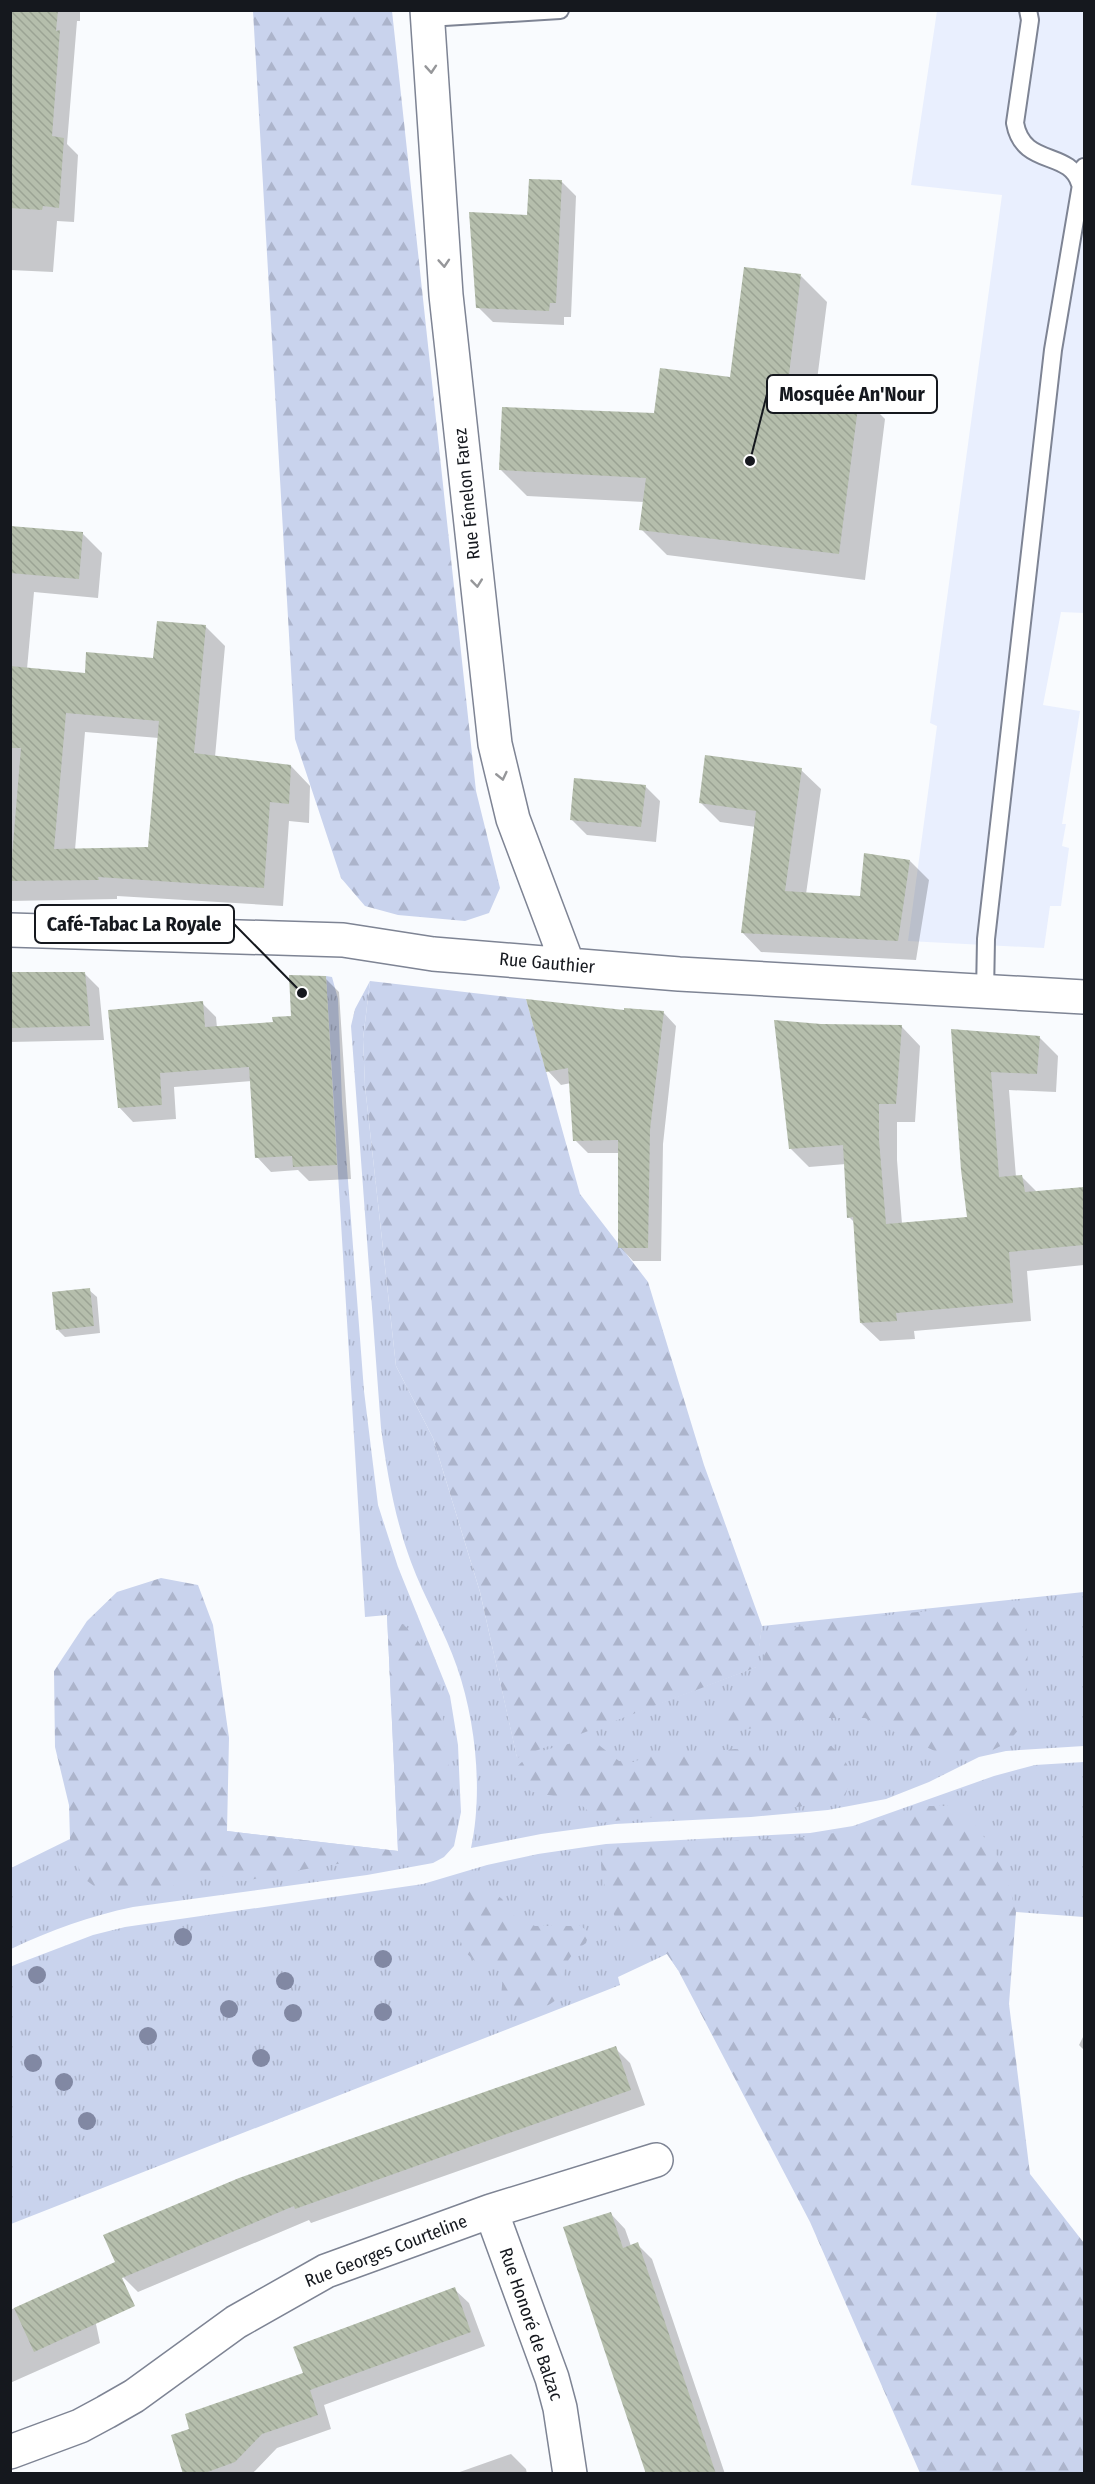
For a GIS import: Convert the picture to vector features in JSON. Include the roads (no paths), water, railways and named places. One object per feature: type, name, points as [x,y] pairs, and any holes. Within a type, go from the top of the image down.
[{"type":"street","name":"Rue Fénelon Farez","points":[[428,14],[446,295],[495,744],[513,819],[568,965]]},
{"type":"street","name":"Rue Gauthier","points":[[10,930],[335,939],[433,954],[568,965],[985,993],[1084,997]]},
{"type":"street","name":"Rue Georges Courteline","points":[[10,2452],[80,2426],[134,2396],[236,2322],[326,2271],[491,2211],[656,2160]]},
{"type":"street","name":"Rue Honoré de Balzac","points":[[491,2211],[552,2378],[560,2408],[570,2474]]},
{"type":"lane","points":[[428,14],[560,10]]},
{"type":"lane","points":[[1028,10],[1029,20],[1015,123],[1017,132],[1021,142],[1030,150],[1072,169],[1080,184]]},
{"type":"lane","points":[[985,993],[986,939],[1053,350],[1084,167]]},
{"type":"place","name":"Mosquée An'Nour","points":[[750,461]]},
{"type":"place","name":"Café-Tabac La Royale","points":[[302,993]]}]
